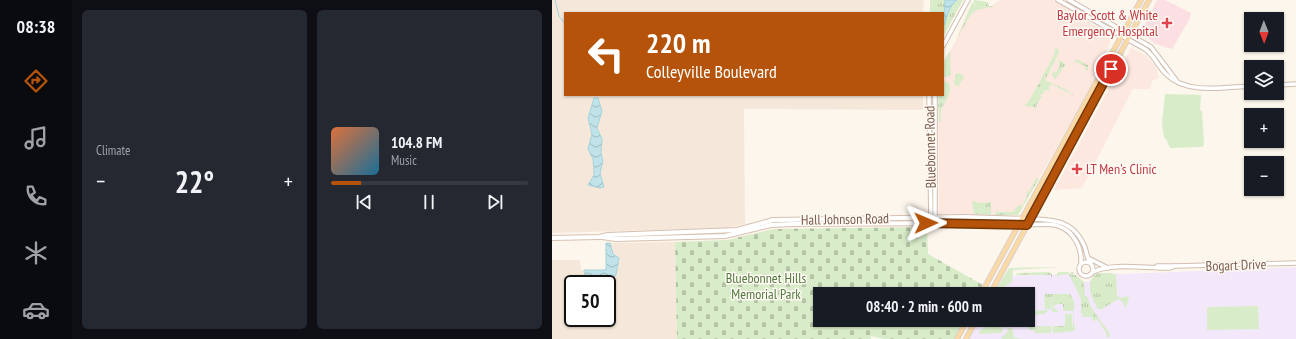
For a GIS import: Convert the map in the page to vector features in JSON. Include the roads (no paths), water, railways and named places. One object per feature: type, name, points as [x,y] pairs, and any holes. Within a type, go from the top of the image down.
[{"type":"main road","points":[[986,287],[1141,0]]},
{"type":"main road","points":[[994,287],[1131,36],[1149,0]]},
{"type":"main road","points":[[956,223],[971,217]]},
{"type":"main road","name":"Hall Johnson Road","points":[[601,237],[608,234],[737,230],[773,220],[971,217],[1030,220]]},
{"type":"main road","name":"Hall Johnson Road","points":[[552,238],[601,237],[616,239],[725,236],[772,225],[933,223],[1027,225]]},
{"type":"main road","points":[[957,339],[963,327]]},
{"type":"main road","points":[[966,339],[972,327]]},
{"type":"street","points":[[944,44],[968,0]]},
{"type":"street","points":[[1058,0],[1153,53]]},
{"type":"street","points":[[1069,0],[1131,36],[1153,53],[1166,74],[1188,86],[1201,88],[1244,86]]},
{"type":"street","points":[[1072,9],[1075,4]]},
{"type":"street","points":[[1284,85],[1296,84]]},
{"type":"street","name":"Bluebonnet Road","points":[[929,96],[930,168],[933,217]]},
{"type":"street","name":"Bluebonnet Road","points":[[933,223],[935,168],[934,96]]},
{"type":"street","points":[[930,125],[935,125]]},
{"type":"street","points":[[930,168],[935,168]]},
{"type":"street","name":"Hall Johnson Road","points":[[1030,220],[1055,220],[1067,226],[1074,231],[1082,241],[1088,259],[1092,264]]},
{"type":"street","name":"Hall Johnson Road","points":[[1027,225],[1053,225],[1063,228]]},
{"type":"street","points":[[1067,226],[1063,228],[1072,235],[1078,243],[1081,252],[1081,263],[1079,269],[1081,274],[1088,276],[1093,272],[1092,264],[1085,262],[1081,263]]},
{"type":"street","points":[[1078,243],[1082,241]]},
{"type":"street","points":[[1086,251],[1094,262],[1108,268]]},
{"type":"street","name":"Bogart Drive","points":[[1093,272],[1108,268],[1155,267],[1170,265],[1296,263]]},
{"type":"street","name":"Bogart Drive","points":[[1092,264],[1108,268]]},
{"type":"water","points":[[945,0],[957,0],[950,9],[944,25]]},
{"type":"water","points":[[594,98],[598,98],[602,111],[597,128],[602,139],[601,153],[603,161],[600,173],[604,187],[600,188],[588,185],[594,175],[593,159],[588,149],[592,134],[588,118]]},
{"type":"water","points":[[606,243],[610,243],[613,254],[619,258],[616,275],[585,275],[584,270],[606,270]]},
{"type":"waterway","points":[[555,0],[559,16],[564,23]]},
{"type":"place","name":"Baylor Scott & White Emergency Hospital","points":[[1167,23]]},
{"type":"place","name":"LT Men's Clinic","points":[[1077,169]]},
{"type":"park label","name":"Bluebonnet Hills Memorial Park","points":[[766,286]]}]
